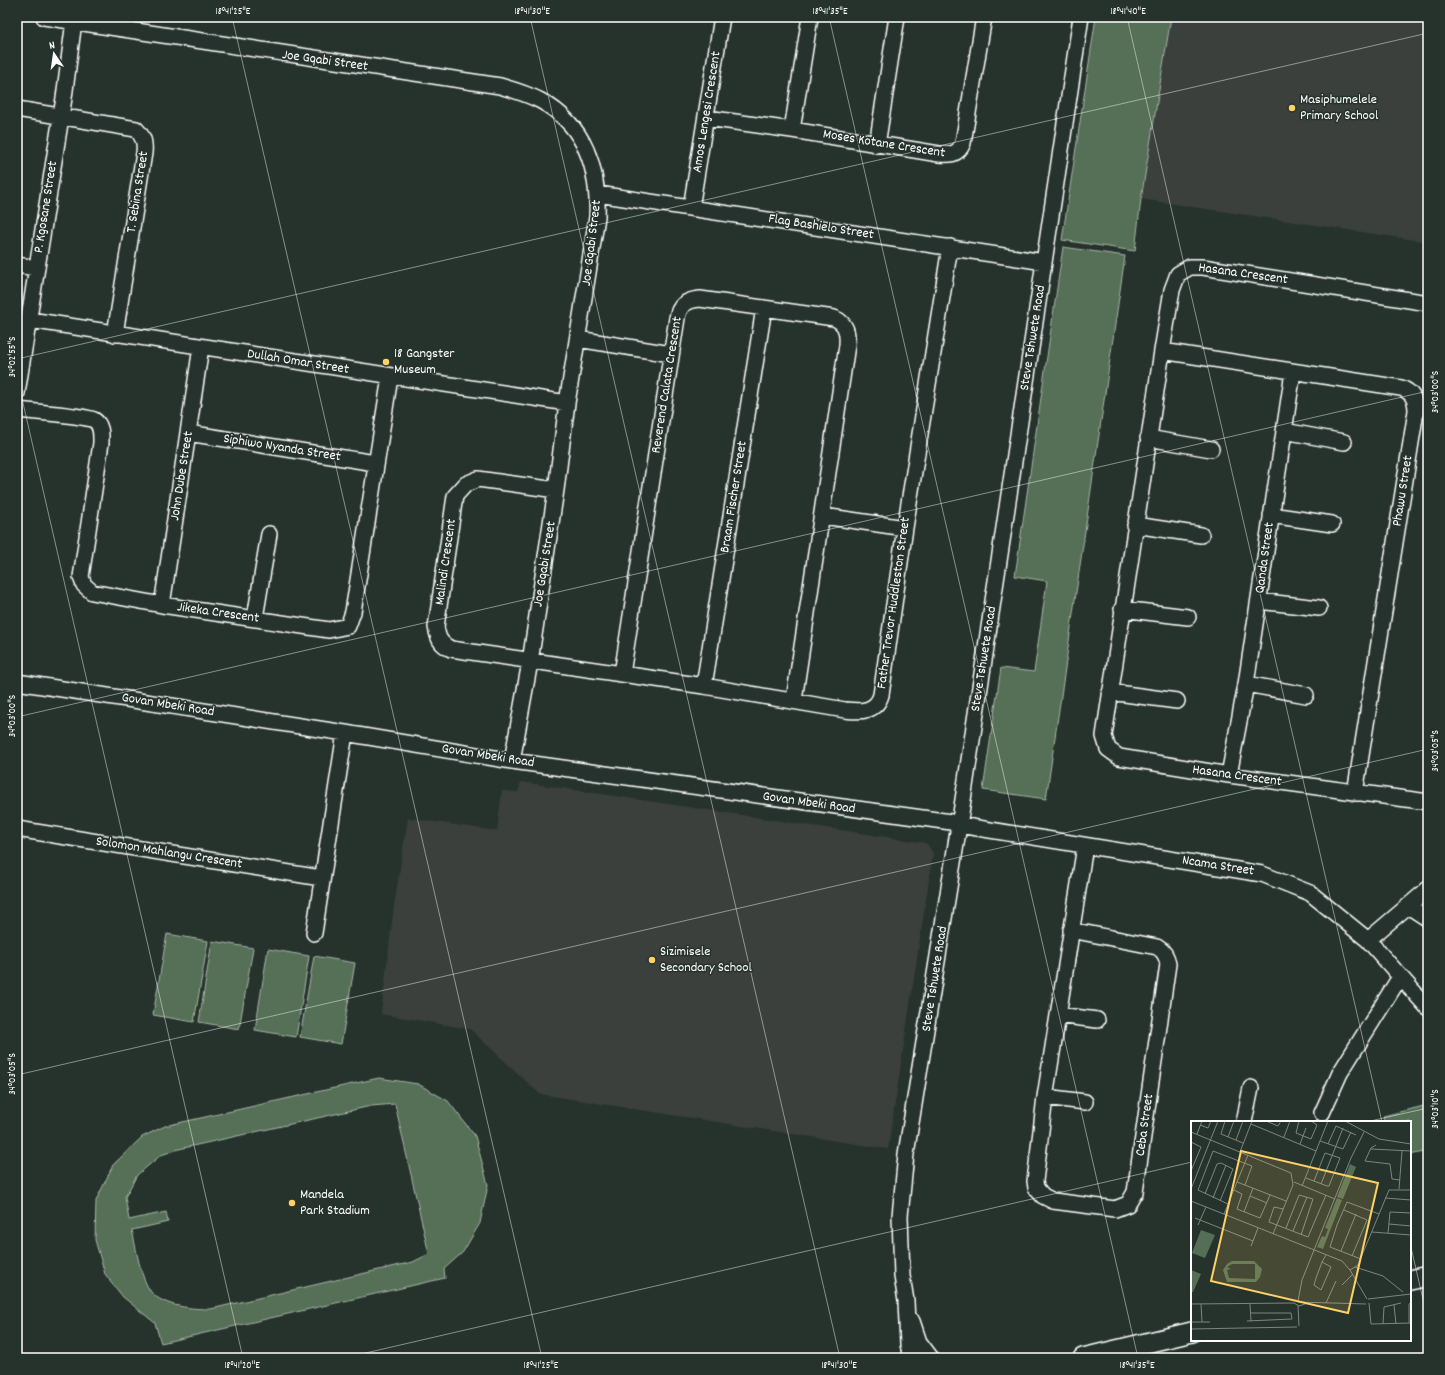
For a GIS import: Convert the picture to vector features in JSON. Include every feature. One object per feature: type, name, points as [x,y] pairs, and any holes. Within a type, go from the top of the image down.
[{"type":"street","name":"Joe Gqabi Street","points":[[44,17],[500,86],[530,95],[554,109],[578,135],[592,163],[598,194],[597,217],[567,403],[556,490],[530,662],[512,761]]},
{"type":"street","name":"Amos Lengesi Crescent","points":[[691,208],[707,118],[722,17]]},
{"type":"street","points":[[792,130],[810,17]]},
{"type":"street","points":[[877,145],[897,17]]},
{"type":"street","name":"Moses Kotane Crescent","points":[[707,118],[792,130],[877,145],[948,155],[954,154],[961,148],[984,17]]},
{"type":"street","name":"Steve Tshwete Road","points":[[911,1358],[908,1345],[906,1301],[902,1276],[900,1216],[906,1154],[959,825],[1081,17]]},
{"type":"street","name":"P. Kgosane Street","points":[[17,393],[30,320],[36,268],[61,116],[74,21]]},
{"type":"street","name":"T. Sebina Street","points":[[17,109],[136,129],[144,140],[144,153],[115,334]]},
{"type":"street","name":"Flag Bashielo Street","points":[[598,194],[1044,262]]},
{"type":"street","name":"Father Trevor Huddleston Street","points":[[530,662],[704,686],[794,700],[856,712],[870,709],[879,701],[950,247]]},
{"type":"street","points":[[17,265],[36,268]]},
{"type":"street","name":"Hasana Crescent","points":[[1428,303],[1203,267],[1190,267],[1178,274],[1175,281],[1162,351],[1148,438],[1104,736],[1108,749],[1119,757],[1229,775],[1428,802]]},
{"type":"street","name":"Reverend Calata Crescent","points":[[622,674],[678,312],[683,304],[688,301],[700,299],[834,318],[839,320],[846,329],[848,344],[794,700]]},
{"type":"street","name":"Braam Fischer Street","points":[[704,686],[764,308]]},
{"type":"street","name":"Dullah Omar Street","points":[[30,320],[390,377],[567,403]]},
{"type":"street","points":[[578,339],[671,354]]},
{"type":"street","name":"John Dube Street","points":[[162,605],[201,347]]},
{"type":"street","name":"Phawu Street","points":[[1162,351],[1401,388],[1412,394],[1416,405],[1355,793]]},
{"type":"street","name":"Qanda Street","points":[[1229,775],[1246,684],[1293,372]]},
{"type":"street","name":"Jikeka Crescent","points":[[17,410],[80,417],[94,420],[100,427],[101,443],[81,580],[92,592],[162,605],[329,630],[348,626],[353,612],[375,462],[390,377]]},
{"type":"street","points":[[1284,430],[1344,442]]},
{"type":"street","name":"Siphiwo Nyanda Street","points":[[188,432],[375,462]]},
{"type":"street","points":[[1148,438],[1211,449]]},
{"type":"street","name":"Malindi Crescent","points":[[530,662],[451,649],[440,643],[436,627],[455,496],[466,484],[478,479],[556,490]]},
{"type":"street","name":"Qanda Street","points":[[1271,515],[1332,524]]},
{"type":"street","points":[[823,516],[905,528]]},
{"type":"street","points":[[1135,525],[1201,535]]},
{"type":"street","points":[[255,618],[269,534]]},
{"type":"street","name":"Qanda Street","points":[[1259,601],[1319,608]]},
{"type":"street","points":[[1122,608],[1188,617]]},
{"type":"street","name":"Govan Mbeki Road","points":[[17,682],[345,733],[512,761],[951,822],[959,825]]},
{"type":"street","points":[[1246,684],[1306,694]]},
{"type":"street","points":[[1110,692],[1177,701]]},
{"type":"street","points":[[314,933],[321,878],[345,733]]},
{"type":"street","name":"Ncama Street","points":[[959,825],[1262,874],[1310,893],[1368,940],[1428,1008]]},
{"type":"street","name":"Solomon Mahlangu Crescent","points":[[17,829],[321,878]]},
{"type":"street","name":"Ceba Street","points":[[1071,930],[1157,947],[1162,950],[1168,959],[1135,1192],[1128,1204],[1115,1209],[1053,1201],[1043,1196],[1036,1188],[1035,1173],[1045,1097],[1071,930],[1085,846]]},
{"type":"street","points":[[1368,940],[1428,889]]},
{"type":"street","points":[[1408,906],[1428,919]]},
{"type":"street","points":[[1322,1113],[1340,1073],[1400,977]]},
{"type":"street","points":[[1058,1015],[1097,1020]]},
{"type":"street","points":[[1244,1121],[1251,1088]]},
{"type":"street","points":[[1045,1097],[1085,1102]]},
{"type":"street","points":[[1411,1280],[1428,1276]]},
{"type":"street","name":"Steve Tshwete Road","points":[[906,1301],[919,1342],[931,1358]]},
{"type":"street","points":[[1083,1358],[1191,1332]]},
{"type":"shaded area","name":"Masiphumelele Primary School","points":[[1171,17],[1428,17],[1428,242],[1141,199]]},
{"type":"shaded area","name":"Sizimisele Secondary School","points":[[521,782],[926,843],[933,853],[888,1149],[540,1094],[470,1029],[381,1014],[394,906],[408,818],[497,831],[502,791],[518,792]]},
{"type":"green space","points":[[1096,17],[1171,17],[1141,199],[1135,251],[1062,240]]},
{"type":"green space","points":[[1063,247],[1125,256],[1046,799],[983,790],[1001,668],[1034,672],[1047,581],[1015,576]]},
{"type":"green space","points":[[167,934],[208,941],[194,1022],[153,1015]]},
{"type":"green space","points":[[212,941],[253,948],[239,1029],[199,1022]]},
{"type":"green space","points":[[268,949],[309,956],[296,1037],[255,1030]]},
{"type":"green space","points":[[314,956],[355,963],[341,1044],[300,1037]]},
{"type":"green space","points":[[379,1078],[418,1084],[448,1101],[475,1136],[488,1185],[480,1223],[463,1252],[444,1269],[445,1278],[161,1343],[155,1323],[123,1297],[105,1274],[95,1240],[96,1201],[113,1165],[142,1137],[165,1126]],"holes":[[[395,1104],[429,1254],[413,1262],[211,1309],[179,1306],[163,1301],[151,1292],[147,1286],[139,1262],[132,1230],[168,1222],[166,1212],[129,1220],[125,1197],[137,1175],[161,1155],[179,1149],[371,1106]]]},
{"type":"green space","points":[[1428,1105],[1428,1151],[1411,1155],[1411,1121],[1384,1121],[1383,1116]]},
{"type":"place","name":"Masiphumelele Primary School","points":[[1292,108]]},
{"type":"place","name":"18 Gangster Museum","points":[[386,362]]},
{"type":"place","name":"Sizimisele Secondary School","points":[[652,960]]},
{"type":"place","name":"Mandela Park Stadium","points":[[292,1203]]}]
